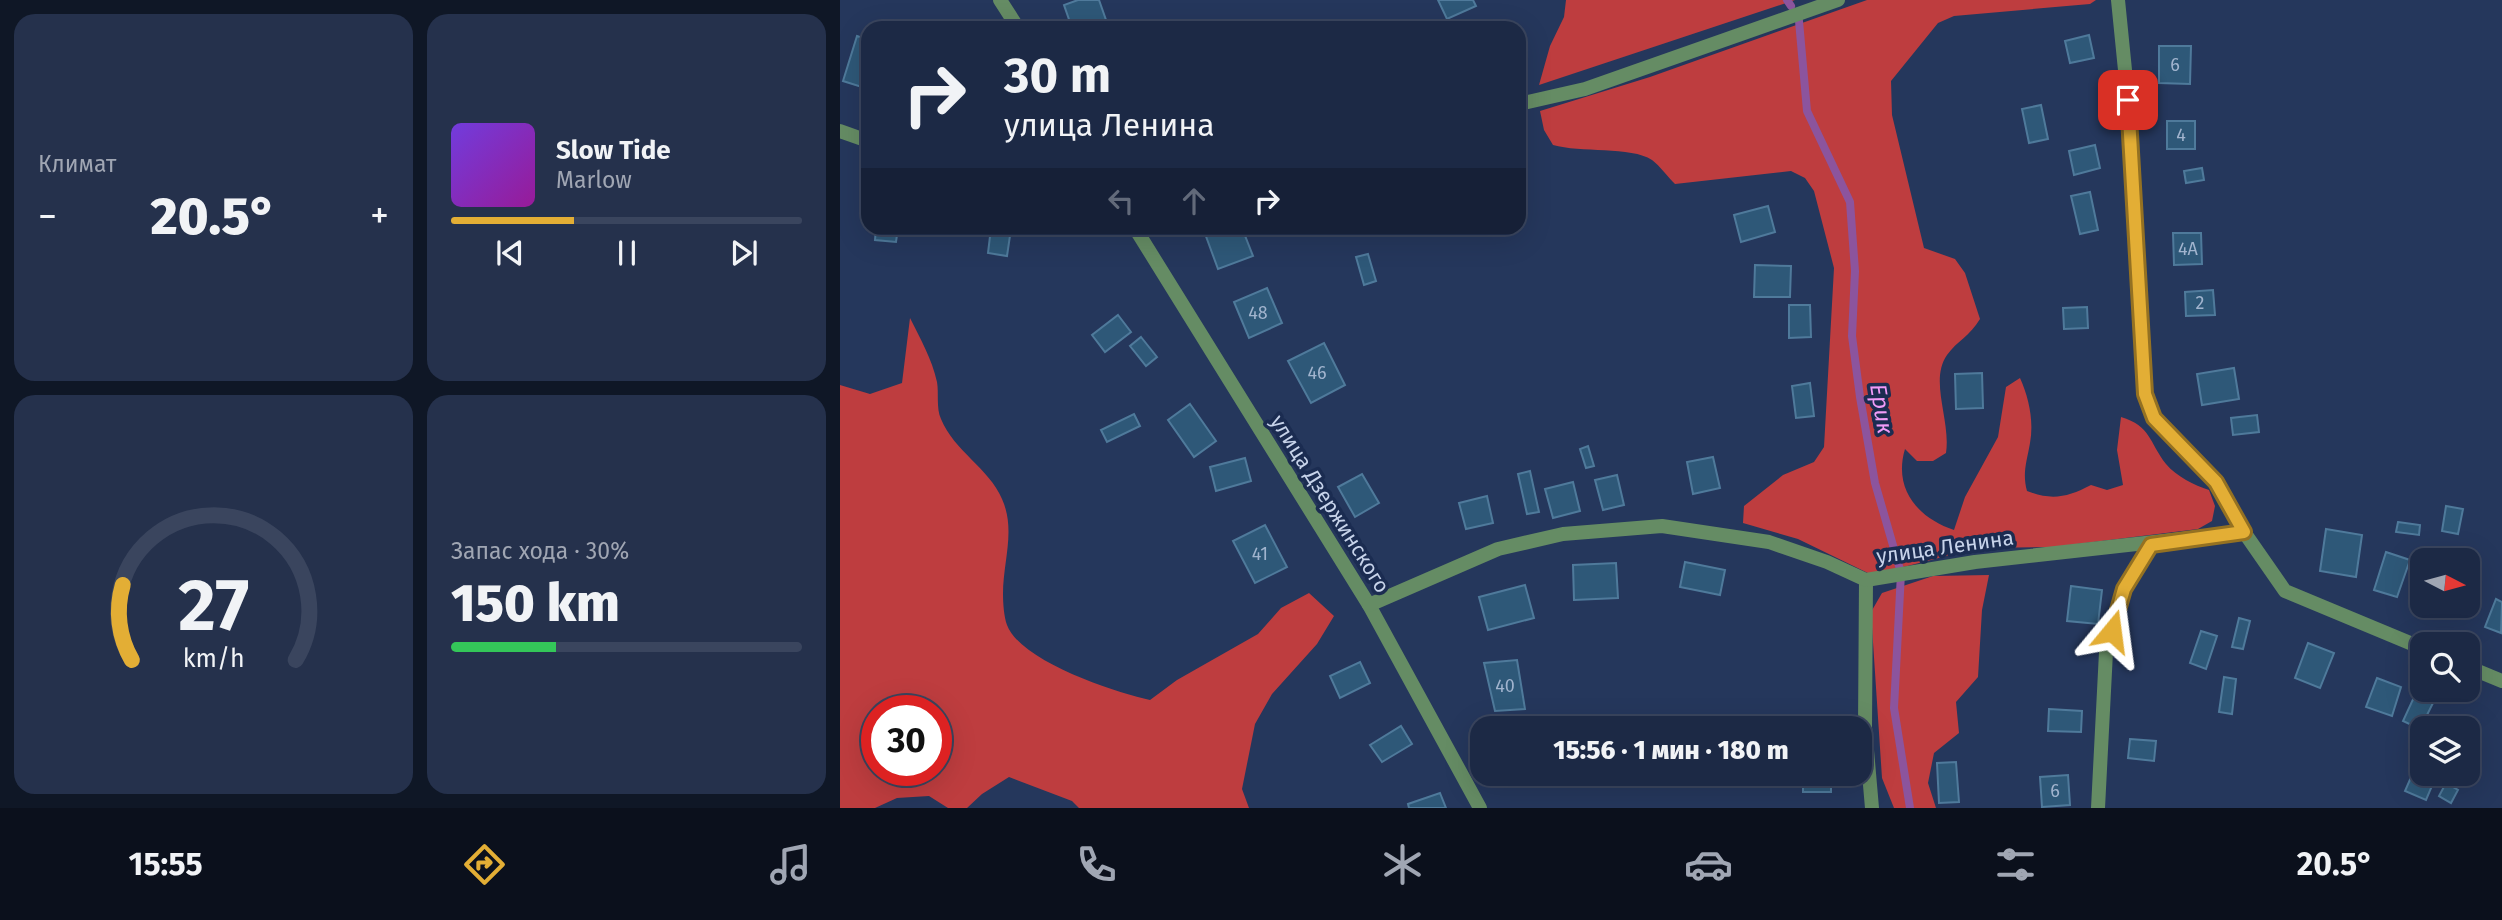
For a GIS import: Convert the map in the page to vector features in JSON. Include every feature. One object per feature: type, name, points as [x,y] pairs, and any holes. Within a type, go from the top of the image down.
[{"type":"street","points":[[1000,0],[1014,21]]},
{"type":"street","points":[[1526,102],[1585,89],[1838,0]]},
{"type":"street","points":[[2118,0],[2128,100],[2145,394],[2154,418],[2216,482],[2244,532],[2285,591],[2410,643]]},
{"type":"street","points":[[840,131],[861,138]]},
{"type":"street","name":"улица Дзержинского","points":[[1139,235],[1369,605],[1480,808]]},
{"type":"street","name":"улица Ленина","points":[[1369,605],[1498,550],[1563,534],[1662,526],[1769,542],[1827,562],[1866,580],[1975,562],[2151,545],[2244,532]]},
{"type":"street","points":[[2098,808],[2106,652],[2124,589],[2151,545]]},
{"type":"street","points":[[1866,580],[1865,727],[1872,808]]},
{"type":"street","points":[[2480,672],[2502,681]]},
{"type":"shaded area","points":[[1566,0],[1795,0],[1539,85],[1550,46],[1564,17]]},
{"type":"shaded area","points":[[1867,0],[2096,0],[2090,4],[1954,16],[1938,23],[1891,81],[1892,115],[1924,248],[1955,259],[1965,273],[1980,319],[1951,350],[1942,365],[1940,389],[1946,427],[1946,453],[1933,461],[1917,461],[1905,449],[1903,477],[1912,500],[1929,518],[1954,530],[1965,497],[1998,437],[2006,387],[2020,378],[2031,418],[2025,473],[2027,491],[2052,497],[2091,485],[2107,490],[2123,485],[2117,450],[2121,417],[2144,430],[2160,456],[2175,473],[2209,490],[2215,506],[2212,521],[2198,529],[2053,547],[1978,548],[1872,575],[1798,539],[1743,523],[1744,506],[1783,475],[1814,462],[1824,447],[1834,268],[1814,191],[1805,178],[1791,171],[1675,184],[1655,162],[1643,156],[1553,145],[1544,130],[1540,111],[1650,77]]},
{"type":"shaded area","points":[[910,318],[935,373],[941,419],[954,441],[989,478],[1006,511],[1008,534],[1003,594],[1007,625],[1015,638],[1049,663],[1093,683],[1150,700],[1177,680],[1258,634],[1281,608],[1309,593],[1334,616],[1317,644],[1272,694],[1255,724],[1242,789],[1249,808],[1079,808],[1072,801],[1009,777],[982,794],[967,808],[948,808],[929,796],[897,798],[875,808],[840,808],[840,385],[870,394],[902,383]]},
{"type":"shaded area","points":[[1989,575],[1982,610],[1978,677],[1956,702],[1959,733],[1934,753],[1928,783],[1936,808],[1894,808],[1882,778],[1871,612],[1882,593],[1933,576]]},
{"type":"building","points":[[1078,0],[1099,0],[1106,20],[1070,21],[1064,5]]},
{"type":"building","points":[[1438,0],[1473,0],[1476,6],[1447,19]]},
{"type":"building","points":[[2089,35],[2094,58],[2070,63],[2065,41]]},
{"type":"building","points":[[857,36],[861,37],[861,87],[843,81]]},
{"type":"building","points":[[2159,46],[2191,46],[2190,84],[2159,83]]},
{"type":"building","points":[[2041,105],[2048,139],[2029,143],[2022,109]]},
{"type":"building","points":[[2167,121],[2195,121],[2195,149],[2167,149]]},
{"type":"building","points":[[2095,145],[2100,168],[2074,175],[2069,151]]},
{"type":"building","points":[[2202,168],[2204,180],[2186,183],[2184,171]]},
{"type":"building","points":[[2090,192],[2098,230],[2080,234],[2071,196]]},
{"type":"building","points":[[1768,206],[1775,232],[1741,242],[1734,215]]},
{"type":"building","points":[[2173,233],[2201,233],[2202,264],[2174,265]]},
{"type":"building","points":[[875,235],[897,235],[896,242],[875,240]]},
{"type":"building","points":[[990,235],[1010,235],[1007,256],[988,253]]},
{"type":"building","points":[[1205,235],[1245,235],[1253,256],[1218,269]]},
{"type":"building","points":[[1368,254],[1376,281],[1364,285],[1356,257]]},
{"type":"building","points":[[1755,265],[1791,266],[1790,297],[1754,297]]},
{"type":"building","points":[[1267,288],[1282,323],[1249,338],[1234,302]]},
{"type":"building","points":[[2213,290],[2215,315],[2186,316],[2185,292]]},
{"type":"building","points":[[1789,305],[1810,305],[1811,337],[1789,338]]},
{"type":"building","points":[[2087,307],[2088,328],[2064,329],[2063,308]]},
{"type":"building","points":[[1118,315],[1131,332],[1105,352],[1092,335]]},
{"type":"building","points":[[1141,337],[1157,357],[1146,366],[1130,346]]},
{"type":"building","points":[[1324,343],[1345,385],[1311,403],[1288,361]]},
{"type":"building","points":[[2234,368],[2239,399],[2202,405],[2197,374]]},
{"type":"building","points":[[1982,373],[1983,408],[1956,409],[1955,374]]},
{"type":"building","points":[[1810,383],[1814,416],[1796,418],[1792,386]]},
{"type":"building","points":[[1190,404],[1216,441],[1194,457],[1168,420]]},
{"type":"building","points":[[1134,414],[1140,426],[1107,442],[1101,430]]},
{"type":"building","points":[[2257,415],[2259,432],[2233,435],[2231,418]]},
{"type":"building","points":[[1588,446],[1594,466],[1586,468],[1580,449]]},
{"type":"building","points":[[1713,457],[1720,488],[1693,494],[1687,462]]},
{"type":"building","points":[[1245,458],[1251,481],[1216,491],[1210,467]]},
{"type":"building","points":[[1530,471],[1539,512],[1527,514],[1518,474]]},
{"type":"building","points":[[1362,474],[1379,503],[1355,517],[1338,487]]},
{"type":"building","points":[[1617,475],[1624,505],[1603,510],[1595,480]]},
{"type":"building","points":[[1573,482],[1580,511],[1553,518],[1545,489]]},
{"type":"building","points":[[1487,496],[1493,523],[1466,529],[1459,503]]},
{"type":"building","points":[[2446,506],[2463,509],[2458,534],[2442,531]]},
{"type":"building","points":[[2398,522],[2420,525],[2419,535],[2396,532]]},
{"type":"building","points":[[1265,525],[1287,567],[1255,583],[1233,541]]},
{"type":"building","points":[[2326,529],[2362,535],[2356,577],[2320,571]]},
{"type":"building","points":[[2386,552],[2410,560],[2397,597],[2374,590]]},
{"type":"building","points":[[1685,562],[1725,570],[1720,595],[1680,587]]},
{"type":"building","points":[[1616,563],[1618,598],[1574,600],[1573,565]]},
{"type":"building","points":[[1525,585],[1534,618],[1488,630],[1479,597]]},
{"type":"building","points":[[2071,586],[2102,590],[2098,624],[2067,621]]},
{"type":"building","points":[[2496,599],[2502,602],[2501,633],[2485,627]]},
{"type":"building","points":[[2239,618],[2250,621],[2243,649],[2232,647]]},
{"type":"building","points":[[2201,631],[2217,636],[2206,669],[2190,663]]},
{"type":"building","points":[[2308,643],[2334,653],[2320,688],[2295,678]]},
{"type":"building","points":[[1517,660],[1525,709],[1495,711],[1484,663]]},
{"type":"building","points":[[1360,662],[1370,683],[1340,698],[1330,676]]},
{"type":"building","points":[[2224,677],[2236,679],[2232,714],[2219,712]]},
{"type":"building","points":[[2377,678],[2401,687],[2392,716],[2366,707]]},
{"type":"building","points":[[2412,702],[2433,703],[2426,716],[2410,716],[2410,724],[2403,721]]},
{"type":"building","points":[[2049,709],[2082,711],[2081,732],[2048,731]]},
{"type":"building","points":[[1401,726],[1412,744],[1382,762],[1370,745]]},
{"type":"building","points":[[2130,739],[2156,741],[2154,761],[2128,758]]},
{"type":"building","points":[[1956,762],[1959,802],[1939,803],[1937,763]]},
{"type":"building","points":[[2068,775],[2070,805],[2042,807],[2040,777]]},
{"type":"building","points":[[2410,780],[2410,786],[2432,786],[2426,800],[2405,791]]},
{"type":"building","points":[[1803,786],[1831,786],[1831,792],[1803,792]]},
{"type":"building","points":[[2444,786],[2458,790],[2451,803],[2439,796]]},
{"type":"building","points":[[1440,793],[1446,808],[1409,808],[1408,804]]},
{"type":"waterway","name":"Ерик","points":[[1787,0],[1791,6]]},
{"type":"waterway","name":"Ерик","points":[[1799,21],[1807,111],[1850,202],[1855,271],[1852,336],[1860,397],[1875,483],[1901,573],[1894,708],[1910,808]]},
{"type":"route","points":[[2112,631],[2124,589],[2151,545],[2244,532],[2216,482],[2154,418],[2145,394],[2128,100]]}]
